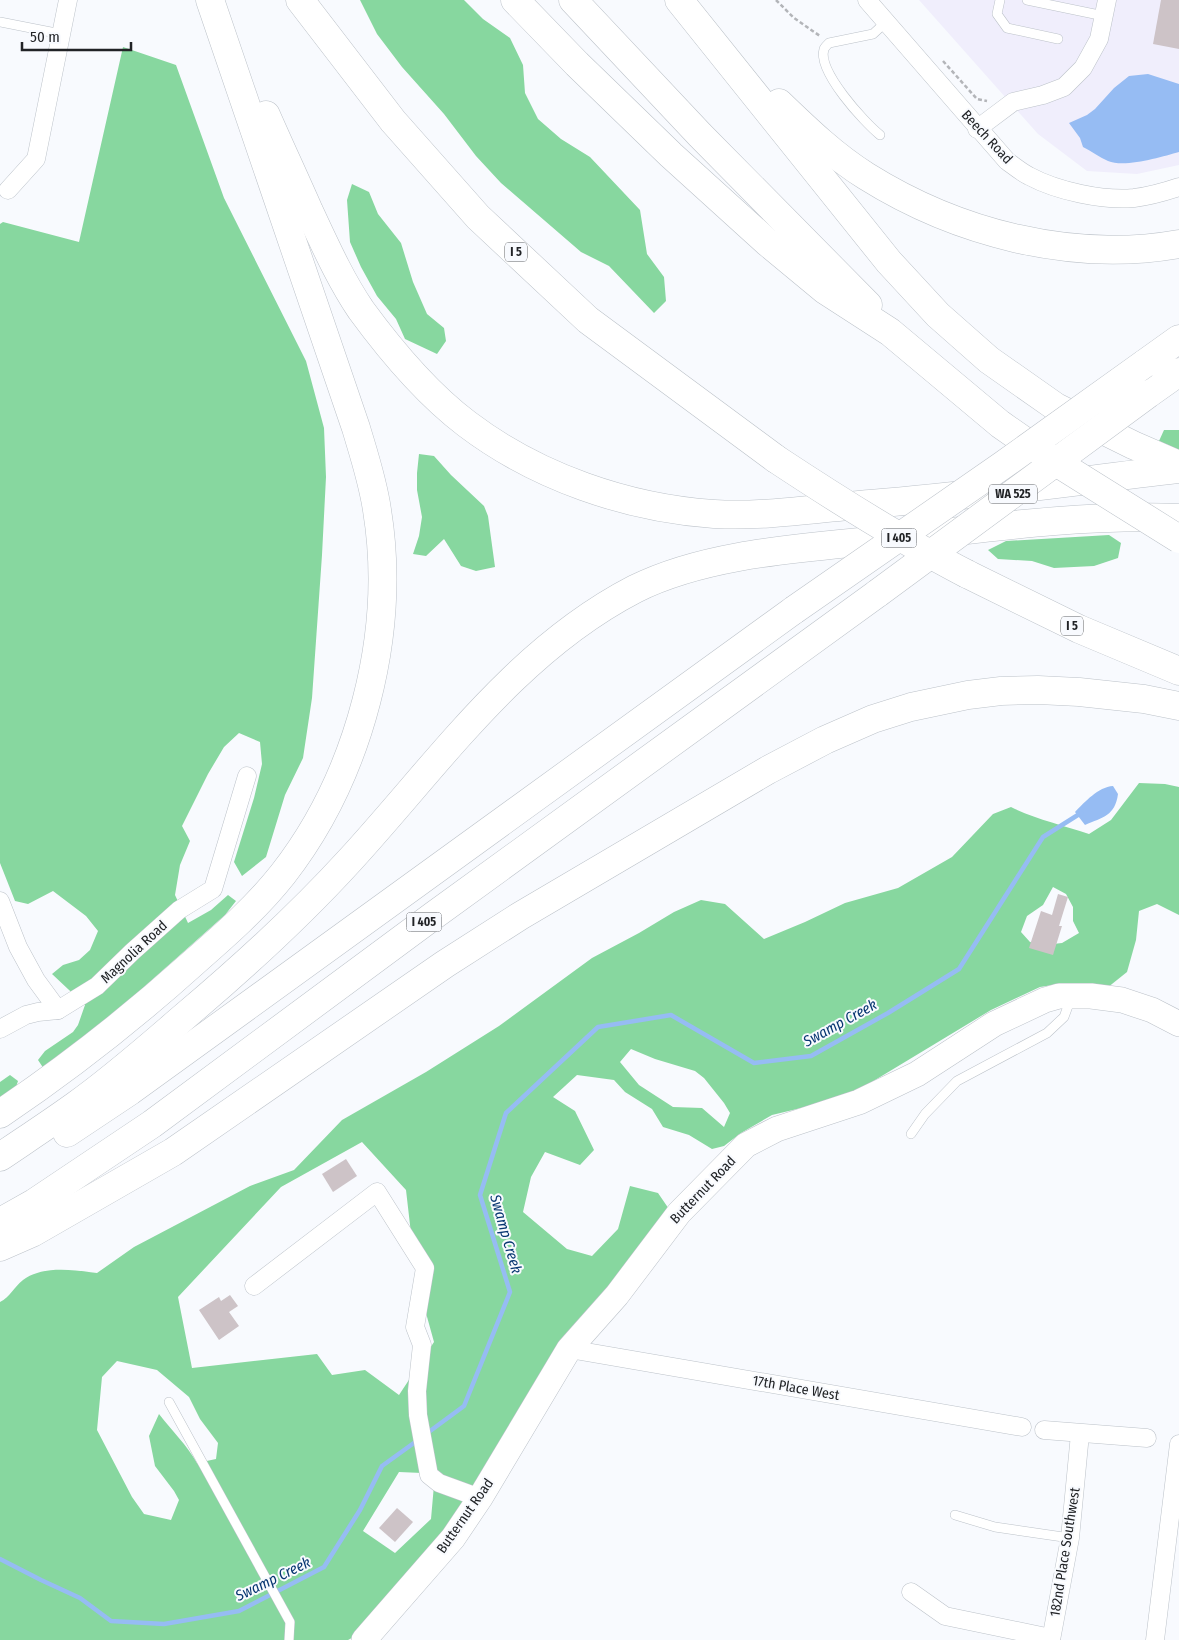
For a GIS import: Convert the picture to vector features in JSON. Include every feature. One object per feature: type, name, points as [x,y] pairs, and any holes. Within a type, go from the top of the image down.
[{"type":"highway","points":[[0,1114],[38,1088],[150,1002],[249,912],[284,874],[326,807],[340,777],[353,746],[373,672],[382,598],[377,511],[369,470],[210,0]]},
{"type":"highway","points":[[214,0],[323,241],[342,279],[360,308],[385,342],[436,397],[467,424],[506,450],[539,468],[613,496],[650,505],[688,512],[746,514],[921,500],[1179,469]]},
{"type":"highway","name":"I 5","points":[[300,0],[393,120],[478,217],[588,320],[776,459],[928,554],[1079,629],[1179,671]]},
{"type":"highway","points":[[515,0],[633,119],[725,206],[825,290],[890,332],[1000,424],[1043,454],[1179,539]]},
{"type":"highway","points":[[573,0],[700,135],[862,297],[890,332]]},
{"type":"highway","points":[[679,0],[889,262],[938,316],[989,360],[1056,407],[1132,445],[1179,465]]},
{"type":"highway","points":[[686,0],[774,98],[803,126],[832,152],[866,176],[901,196],[966,224],[1036,243],[1101,248],[1135,248],[1179,244]]},
{"type":"highway","name":"WA 525","points":[[1003,465],[1179,339]]},
{"type":"highway","points":[[1151,401],[1179,372]]},
{"type":"highway","points":[[1151,401],[1179,393]]},
{"type":"highway","name":"I 405","points":[[0,1222],[34,1203],[152,1124],[440,910],[846,616],[878,593],[955,544],[1151,401]]},
{"type":"highway","name":"I 405","points":[[0,1176],[130,1091],[794,610],[1003,465]]},
{"type":"highway","points":[[0,1157],[78,1103],[150,1046],[245,965],[349,861],[439,757],[503,688],[537,655],[570,630],[637,588],[706,564],[772,552],[1071,519],[1179,518]]},
{"type":"highway","points":[[0,1247],[32,1233],[173,1152],[429,976],[520,916],[768,770],[825,740],[911,707],[968,695],[1001,691],[1079,692],[1136,698],[1179,706]]},
{"type":"street","points":[[8,190],[36,159],[68,0]]},
{"type":"street","name":"Beech Road","points":[[867,0],[977,129],[1007,161],[1030,176],[1074,191],[1108,197],[1132,198],[1155,195],[1179,187]]},
{"type":"street","points":[[977,129],[1013,102],[1043,95],[1064,87],[1083,68],[1099,39],[1105,8]]},
{"type":"street","name":"Magnolia Road","points":[[58,1010],[97,986],[179,910],[213,889],[247,776]]},
{"type":"street","points":[[0,901],[18,947],[36,980],[58,1010]]},
{"type":"street","name":"Butternut Road","points":[[364,1640],[453,1538],[480,1498],[570,1350],[617,1295],[678,1213],[746,1146],[777,1129],[859,1102],[917,1074],[994,1024],[1045,1000],[1059,996],[1091,996],[1122,1000],[1152,1010],[1179,1024]]},
{"type":"street","points":[[0,1029],[26,1015],[58,1010]]},
{"type":"street","points":[[254,1286],[377,1192],[425,1268],[415,1327],[422,1345],[417,1391],[418,1414],[429,1475],[439,1483],[480,1498]]},
{"type":"street","name":"17th Place West","points":[[570,1350],[1022,1428]]},
{"type":"street","points":[[1044,1430],[1147,1438]]},
{"type":"street","name":"182nd Place Southwest","points":[[1051,1639],[1070,1538],[1080,1434]]},
{"type":"street","points":[[1155,1640],[1179,1444]]},
{"type":"street","points":[[911,1592],[945,1616],[1051,1639]]},
{"type":"lane","points":[[1000,0],[997,14],[1007,28],[1058,39]]},
{"type":"lane","points":[[1027,0],[1105,8]]},
{"type":"lane","points":[[0,22],[61,34]]},
{"type":"lane","points":[[880,135],[866,123],[830,75],[824,50],[829,43],[873,34],[886,22]]},
{"type":"lane","points":[[911,1134],[925,1114],[956,1081],[1047,1033],[1064,1017],[1072,996]]},
{"type":"lane","points":[[169,1402],[290,1622],[290,1640]]},
{"type":"lane","points":[[955,1514],[994,1527],[1070,1538]]},
{"type":"path","points":[[776,0],[794,18],[816,34]]},
{"type":"path","points":[[938,55],[977,99],[985,102],[991,100]]},
{"type":"shaded area","points":[[919,0],[1179,0],[1179,165],[1137,174],[1087,171],[1038,134]]},
{"type":"green space","points":[[360,0],[464,0],[483,19],[510,38],[523,65],[525,93],[538,119],[561,139],[590,157],[640,210],[647,254],[664,277],[666,301],[654,313],[609,266],[581,252],[501,183],[402,67],[377,34]]},
{"type":"green space","points":[[123,47],[176,65],[224,198],[306,361],[324,428],[326,477],[312,698],[303,758],[285,795],[266,857],[242,876],[234,862],[254,798],[262,764],[260,742],[239,733],[224,747],[182,826],[190,841],[180,865],[175,895],[188,923],[211,910],[228,895],[236,901],[225,915],[126,1003],[44,1069],[38,1060],[45,1051],[73,1032],[78,1025],[85,1005],[52,974],[63,965],[79,960],[90,950],[98,931],[86,916],[53,891],[28,904],[15,901],[0,863],[0,224],[3,222],[79,242]]},
{"type":"green space","points":[[352,184],[369,192],[378,214],[401,243],[413,282],[427,314],[444,328],[446,341],[437,354],[405,339],[396,319],[377,296],[361,267],[350,242],[347,200]]},
{"type":"green space","points":[[1164,430],[1179,430],[1179,450],[1159,441]]},
{"type":"green space","points":[[419,454],[434,456],[484,506],[488,516],[495,567],[476,571],[461,566],[444,539],[426,556],[413,554],[419,536],[422,517],[417,490]]},
{"type":"green space","points":[[1109,535],[1121,543],[1118,558],[1094,566],[1054,568],[1032,561],[998,559],[988,550],[1006,541]]},
{"type":"green space","points":[[1139,783],[1165,784],[1179,787],[1179,915],[1157,904],[1139,911],[1136,940],[1127,972],[1107,988],[1059,984],[1040,987],[991,1010],[847,1097],[772,1115],[741,1133],[724,1146],[712,1149],[689,1135],[663,1127],[652,1109],[625,1092],[614,1080],[577,1075],[553,1097],[575,1111],[594,1150],[580,1165],[545,1152],[531,1177],[523,1212],[567,1249],[592,1256],[618,1229],[630,1186],[658,1193],[671,1212],[482,1487],[359,1634],[348,1640],[0,1640],[0,1302],[23,1280],[31,1275],[49,1270],[97,1273],[134,1247],[250,1186],[294,1170],[342,1120],[426,1072],[499,1026],[592,958],[674,912],[701,900],[725,904],[764,939],[845,903],[898,888],[952,857],[993,814],[1011,807],[1089,834],[1111,820]],"holes":[[[1053,887],[1066,894],[1073,907],[1073,921],[1079,933],[1062,943],[1044,945],[1030,942],[1021,932],[1027,916],[1043,905]],[[631,1049],[655,1059],[695,1071],[704,1078],[730,1113],[724,1127],[702,1108],[673,1107],[639,1085],[620,1062]],[[362,1142],[406,1190],[416,1277],[434,1342],[399,1395],[365,1370],[332,1375],[317,1354],[192,1368],[178,1297],[281,1187]],[[117,1361],[157,1370],[189,1397],[200,1419],[218,1443],[216,1459],[197,1463],[159,1414],[149,1436],[155,1466],[179,1500],[171,1520],[144,1514],[132,1497],[97,1430],[102,1377]],[[399,1472],[422,1473],[434,1485],[431,1519],[395,1553],[363,1531]]]},
{"type":"green space","points":[[10,1075],[18,1081],[15,1090],[0,1101],[0,1082]]},
{"type":"water","points":[[1148,74],[1179,84],[1179,152],[1133,163],[1115,163],[1083,147],[1080,138],[1069,123],[1095,109],[1114,88],[1129,76]]},
{"type":"water","points":[[1113,786],[1118,794],[1114,807],[1107,815],[1085,825],[1075,812],[1097,792]]},
{"type":"building","points":[[1161,0],[1179,0],[1179,49],[1153,44]]},
{"type":"building","points":[[1058,894],[1068,897],[1053,955],[1029,948],[1041,911],[1052,915]]},
{"type":"building","points":[[346,1159],[357,1176],[333,1192],[322,1174]]},
{"type":"building","points":[[230,1295],[238,1306],[229,1312],[239,1326],[219,1340],[199,1310],[219,1297],[221,1301]]},
{"type":"building","points":[[397,1508],[413,1522],[395,1542],[379,1528]]},
{"type":"waterway","name":"Swamp Creek","points":[[426,1434],[464,1406],[510,1292],[480,1195],[506,1113],[598,1027],[671,1015],[754,1063],[811,1056],[888,1013],[959,969],[1043,837],[1081,813]]},
{"type":"waterway","name":"Swamp Creek","points":[[0,1559],[80,1598],[111,1621],[164,1624],[239,1611],[324,1567],[360,1510],[382,1466],[418,1440]]}]
